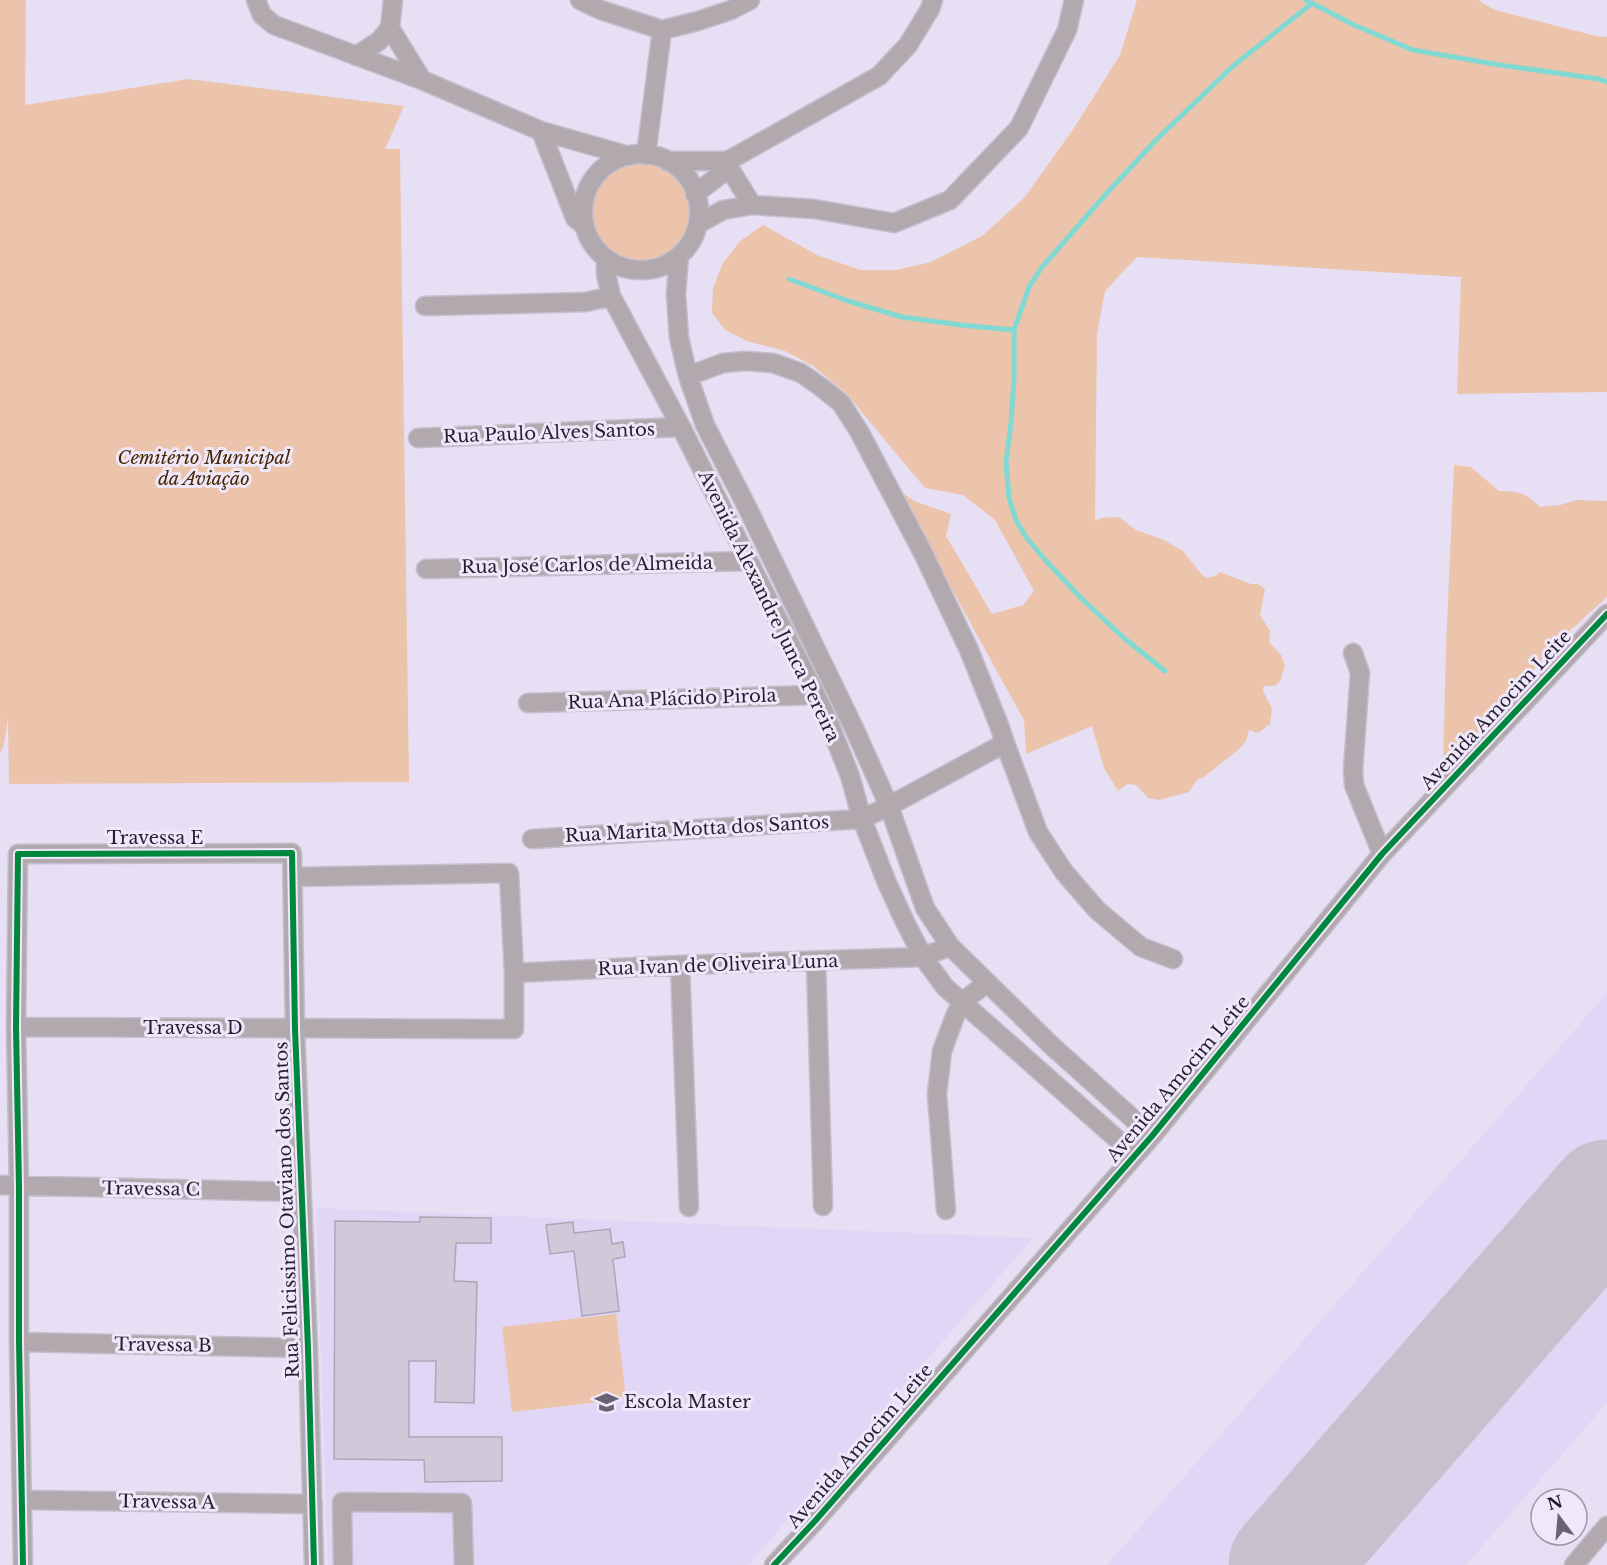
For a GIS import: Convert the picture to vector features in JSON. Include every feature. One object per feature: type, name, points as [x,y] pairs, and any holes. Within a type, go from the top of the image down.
[{"type":"street","points":[[256,0],[262,15],[273,25],[422,80],[541,131],[637,156]]},
{"type":"street","points":[[393,0],[390,28],[422,80]]},
{"type":"street","points":[[580,0],[601,10],[662,30],[731,10],[750,0]]},
{"type":"street","points":[[695,194],[733,158],[879,76],[908,45],[933,0]]},
{"type":"street","points":[[698,224],[723,210],[752,205],[814,209],[894,223],[950,200],[1019,128],[1067,30],[1074,0]]},
{"type":"street","points":[[356,56],[370,48],[390,28]]},
{"type":"street","points":[[637,156],[662,30]]},
{"type":"street","points":[[541,131],[575,218],[585,226]]},
{"type":"street","points":[[637,156],[655,156],[667,161],[687,177],[695,194],[699,212],[698,224],[688,247],[669,263],[644,270],[624,267],[606,259],[597,250],[585,226],[583,213],[585,200],[592,182],[616,160],[637,156]]},
{"type":"street","points":[[667,161],[727,164]]},
{"type":"street","points":[[727,164],[752,205]]},
{"type":"street","name":"Avenida Alexandre Junca Pereira","points":[[679,256],[676,294],[679,338],[688,376],[705,425],[753,518],[854,728],[889,806],[925,908],[950,946],[1051,1045],[1152,1136]]},
{"type":"street","name":"Avenida Alexandre Junca Pereira","points":[[606,259],[606,274],[612,296],[681,427],[829,723],[862,819],[904,922],[923,957],[945,987],[1135,1155]]},
{"type":"street","points":[[425,306],[586,302],[612,296]]},
{"type":"street","points":[[688,376],[723,363],[745,361],[773,363],[801,373],[841,404],[860,432],[924,555],[969,650],[999,724],[1038,832],[1064,872],[1097,910],[1141,947],[1173,959]]},
{"type":"street","name":"Rua Paulo Alves Santos","points":[[418,438],[681,427]]},
{"type":"street","name":"Rua José Carlos de Almeida","points":[[426,569],[748,561]]},
{"type":"street","name":"Avenida Amocim Leite","points":[[774,1565],[1152,1136],[1382,854],[1607,614]]},
{"type":"street","points":[[1353,653],[1360,673],[1353,770],[1354,785],[1382,854]]},
{"type":"street","name":"Rua Ana Plácido Pirola","points":[[528,703],[816,695]]},
{"type":"street","points":[[862,819],[1005,743]]},
{"type":"street","name":"Rua Marita Motta dos Santos","points":[[532,839],[862,819]]},
{"type":"street","name":"Travessa E","points":[[16,1027],[18,854],[292,853]]},
{"type":"street","name":"Rua Felicissimo Otaviano dos Santos","points":[[292,853],[295,1029],[314,1565]]},
{"type":"street","points":[[293,877],[509,873],[513,974]]},
{"type":"street","points":[[923,957],[950,946]]},
{"type":"street","name":"Rua Ivan de Oliveira Luna","points":[[513,974],[680,965],[923,957]]},
{"type":"street","points":[[816,961],[823,1206]]},
{"type":"street","points":[[680,965],[688,1207]]},
{"type":"street","name":"Travessa D","points":[[16,1027],[514,1029],[513,974]]},
{"type":"street","points":[[946,1210],[937,1094],[942,1051],[962,1002],[987,983]]},
{"type":"street","points":[[16,1027],[23,1565]]},
{"type":"street","name":"Travessa C","points":[[0,1185],[302,1192]]},
{"type":"street","name":"Travessa B","points":[[19,1342],[308,1348]]},
{"type":"street","name":"Travessa A","points":[[22,1500],[313,1504]]},
{"type":"street","points":[[343,1565],[342,1502],[462,1503],[464,1565]]},
{"type":"street","points":[[1574,1565],[1607,1526]]},
{"type":"shaded area","points":[[1607,993],[1607,1403],[1534,1487],[1529,1487],[1529,1493],[1466,1565],[1107,1565]]},
{"type":"shaded area","name":"Escola Master","points":[[316,1208],[1033,1238],[748,1565],[328,1565]]},
{"type":"green space","name":"Cemitério Municipal da Aviação","points":[[0,0],[26,0],[25,105],[189,79],[404,106],[385,149],[400,149],[409,782],[9,784],[8,718],[0,754]]},
{"type":"green space","points":[[1137,0],[1478,0],[1495,10],[1607,37],[1607,392],[1457,394],[1461,277],[1137,257],[1105,291],[1097,334],[1095,521],[1101,518],[1119,517],[1136,530],[1164,540],[1183,551],[1207,578],[1220,572],[1251,584],[1258,584],[1265,589],[1260,615],[1270,631],[1269,642],[1281,655],[1285,665],[1280,681],[1275,686],[1264,686],[1263,691],[1272,709],[1270,724],[1258,733],[1249,730],[1246,741],[1238,750],[1197,780],[1189,792],[1159,800],[1148,798],[1136,785],[1127,784],[1118,791],[1104,768],[1092,726],[1026,754],[1024,720],[896,488],[914,501],[951,514],[946,536],[992,614],[1023,605],[1034,591],[995,520],[963,495],[925,488],[845,392],[813,366],[785,351],[747,341],[725,330],[712,313],[713,288],[723,263],[740,241],[763,225],[817,255],[860,270],[896,270],[931,262],[982,236],[1024,198],[1074,128],[1120,55]]},
{"type":"green space","points":[[641,164],[659,168],[675,178],[685,194],[689,212],[685,230],[675,246],[659,256],[641,260],[623,256],[607,246],[597,230],[593,212],[597,194],[607,178],[623,168]]},
{"type":"green space","points":[[1454,465],[1471,467],[1499,491],[1522,494],[1540,507],[1577,500],[1607,501],[1607,597],[1544,657],[1478,736],[1443,771],[1446,647]]},
{"type":"green space","points":[[616,1314],[626,1399],[512,1412],[502,1327]]},
{"type":"building","points":[[420,1217],[491,1218],[491,1243],[456,1243],[454,1281],[477,1282],[474,1403],[435,1402],[436,1361],[409,1361],[409,1437],[502,1437],[502,1481],[425,1482],[424,1460],[334,1459],[335,1221],[420,1222]]},
{"type":"building","points":[[573,1222],[574,1233],[610,1229],[612,1244],[623,1242],[625,1257],[613,1259],[619,1311],[582,1316],[574,1251],[550,1254],[546,1225]]},
{"type":"waterway","points":[[1306,0],[1354,25],[1413,50],[1607,82]]},
{"type":"waterway","points":[[1165,671],[1124,638],[1082,599],[1026,537],[1016,520],[1009,498],[1006,462],[1014,380],[1014,330],[1029,287],[1042,267],[1106,194],[1157,139],[1233,66],[1311,4]]},
{"type":"waterway","points":[[789,279],[848,301],[902,317],[1014,330]]},
{"type":"runway","points":[[1287,1565],[1607,1198]]},
{"type":"cycle path","points":[[774,1565],[1152,1136],[1382,854],[1607,614]]},
{"type":"cycle path","points":[[23,1565],[16,1027],[18,854],[292,853],[295,1029],[314,1565]]},
{"type":"place","name":"Escola Master","points":[[606,1402]]}]
